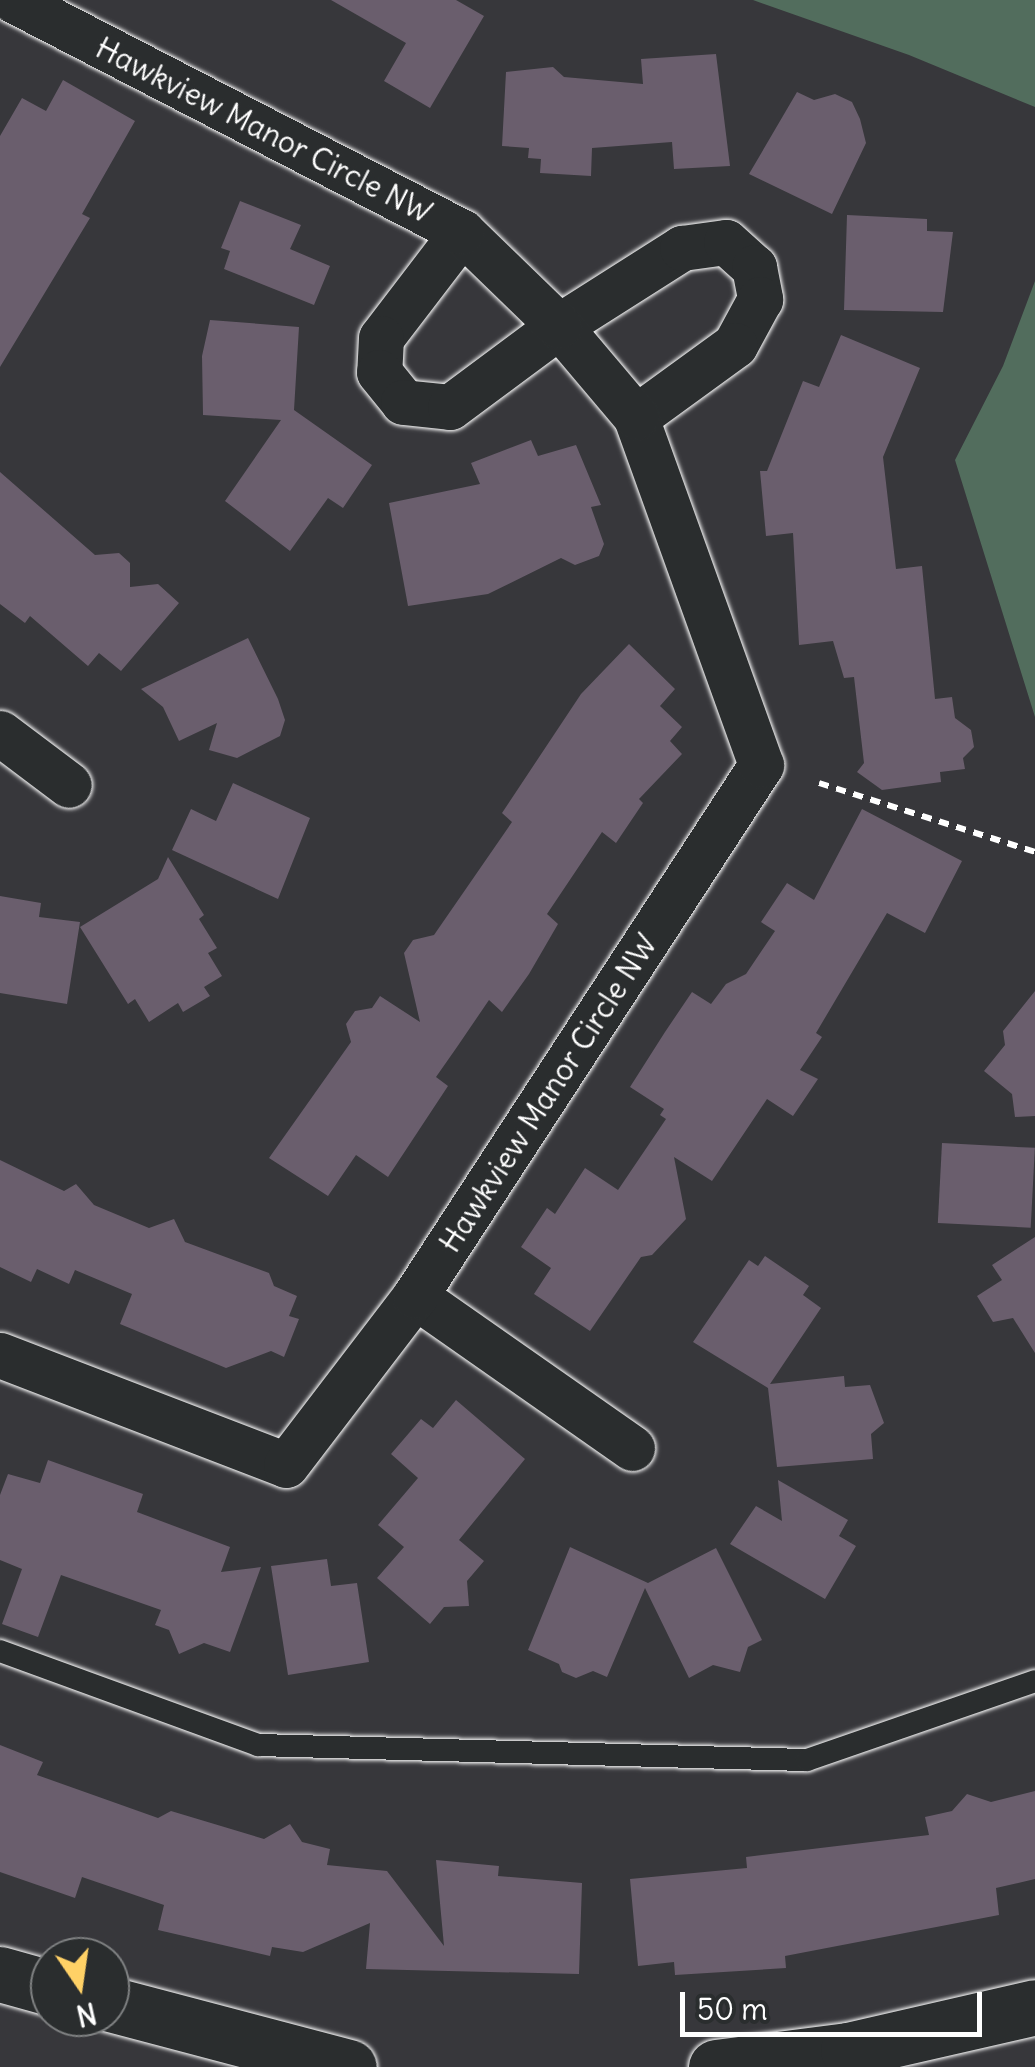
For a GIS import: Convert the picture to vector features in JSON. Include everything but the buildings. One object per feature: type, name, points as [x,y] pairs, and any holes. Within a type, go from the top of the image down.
[{"type":"street","name":"Hawkview Manor Circle NW","points":[[0,1355],[286,1465],[415,1296],[761,765],[636,416],[559,326],[462,232],[14,0]]},
{"type":"street","name":"Hawkview Manor Circle NW","points":[[462,232],[381,338],[379,372],[403,402],[450,408],[559,326],[682,248],[726,242],[754,267],[760,299],[735,345],[636,416]]},
{"type":"street","points":[[0,732],[70,785]]},
{"type":"street","points":[[415,1296],[632,1448]]},
{"type":"street","points":[[0,1974],[30,1982]]},
{"type":"street","points":[[716,2067],[848,2050],[1035,2007]]},
{"type":"street","points":[[130,2009],[337,2066]]},
{"type":"lane","points":[[0,1650],[258,1745],[807,1760],[1035,1681]]},
{"type":"path","points":[[819,783],[1035,852]]},
{"type":"green space","points":[[753,0],[1035,0],[1035,107],[909,55]]},
{"type":"green space","points":[[1035,281],[1035,717],[955,460],[1003,366]]}]
